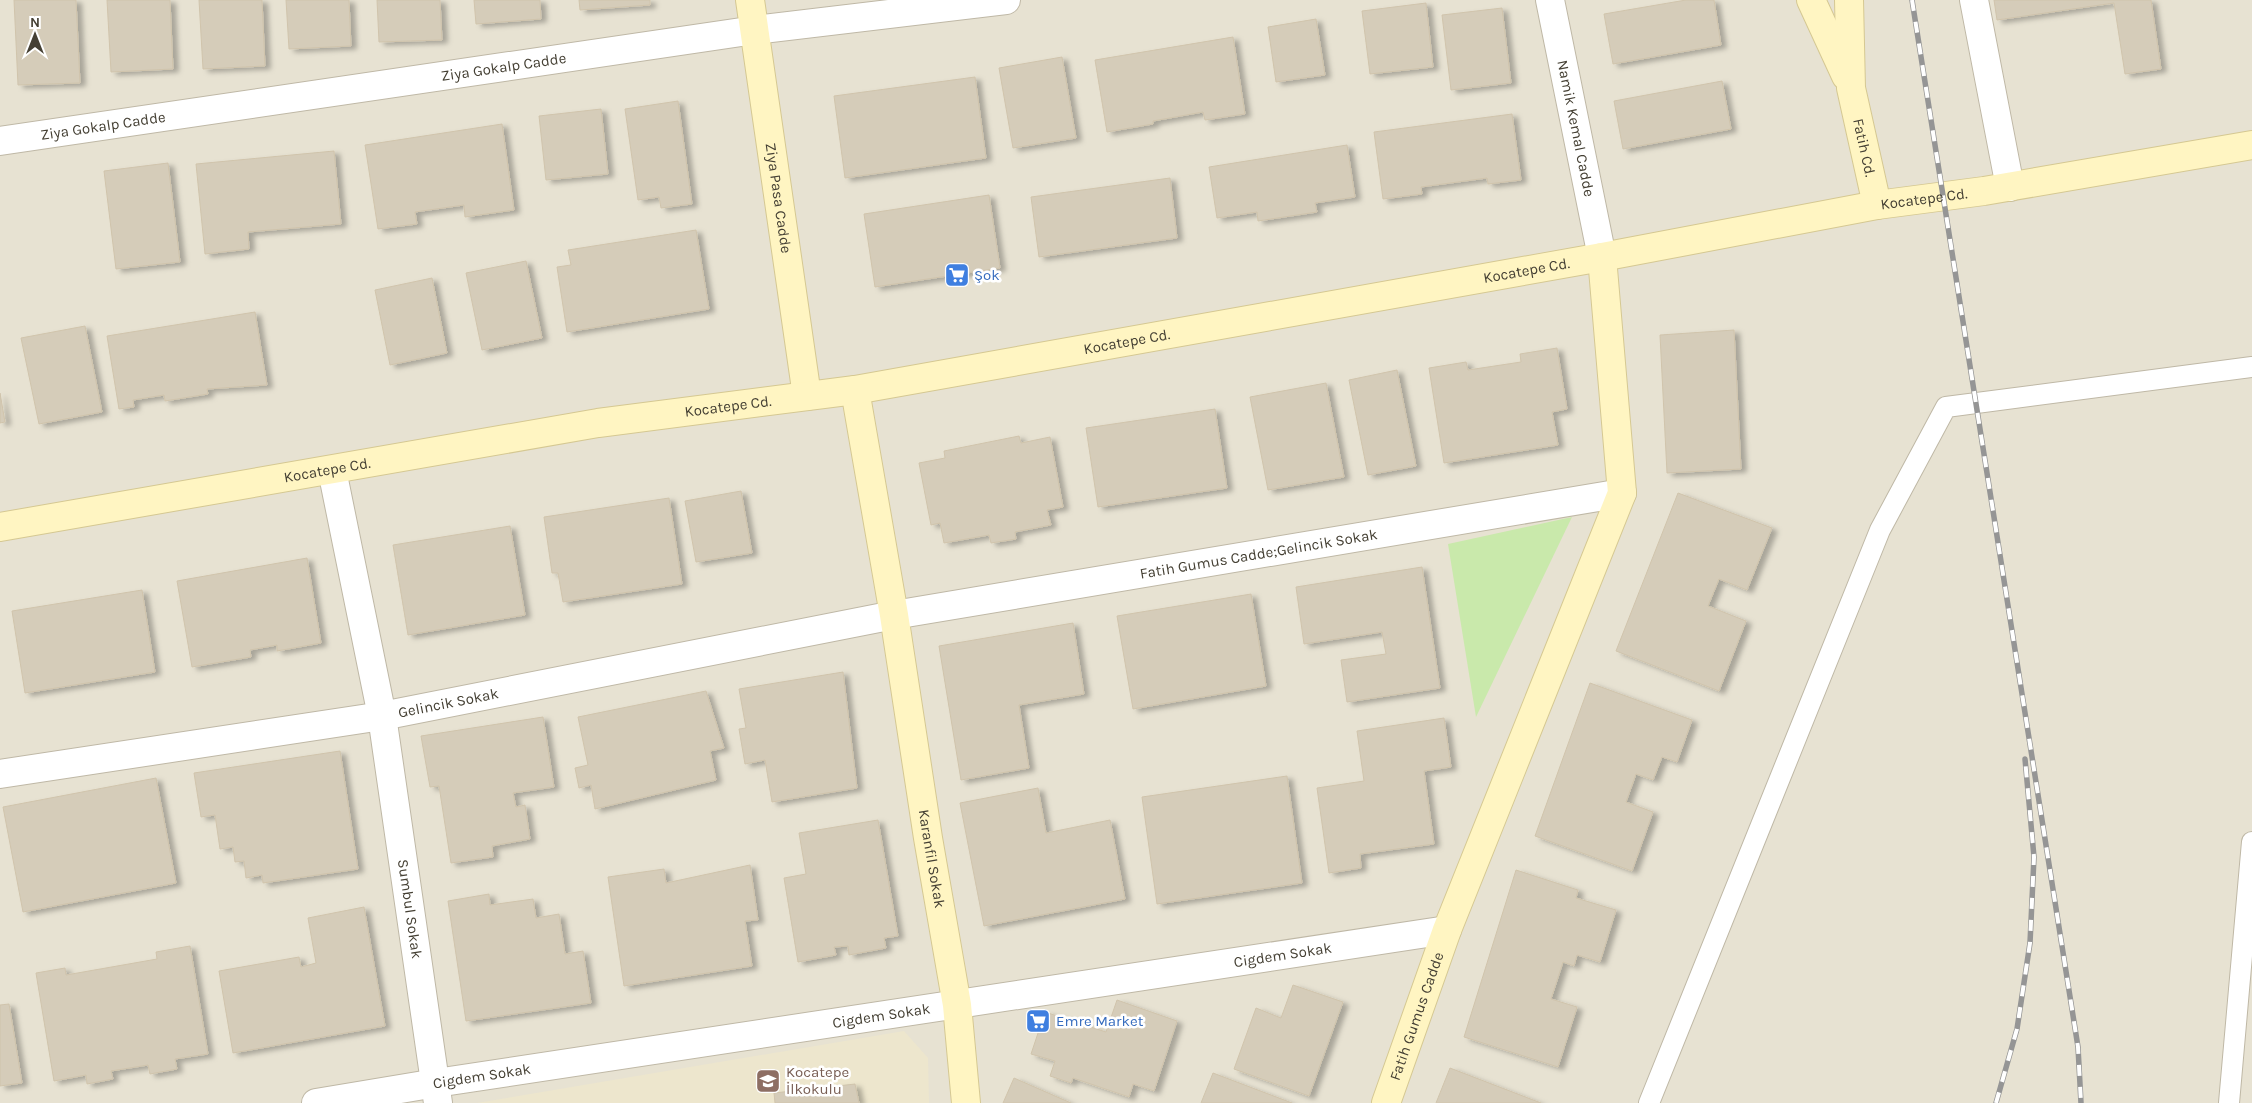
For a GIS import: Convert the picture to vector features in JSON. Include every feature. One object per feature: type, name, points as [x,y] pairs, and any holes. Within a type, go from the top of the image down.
[{"type":"street","name":"Ziya Pasa Cadde","points":[[750,0],[807,396]]},
{"type":"street","name":"Ziya Gokalp Cadde","points":[[0,142],[755,30],[1006,0]]},
{"type":"street","name":"Namik Kemal Cadde","points":[[1550,0],[1602,257]]},
{"type":"street","name":"Fatih Cd.","points":[[1811,0],[1852,88]]},
{"type":"street","name":"Fatih Cd.","points":[[1849,0],[1852,88],[1877,205]]},
{"type":"street","points":[[1974,0],[2010,186]]},
{"type":"street","name":"Kocatepe Cd.","points":[[0,527],[598,424],[855,390],[1602,257],[1877,205],[2010,186],[2252,145]]},
{"type":"street","points":[[1447,930],[1622,493],[1602,257]]},
{"type":"street","name":"Karanfil Sokak","points":[[855,390],[894,615],[928,838],[958,1005],[966,1103]]},
{"type":"street","name":"Sumbul Sokak","points":[[332,470],[382,716],[437,1093]]},
{"type":"street","name":"Fatih Gumus Cadde;Gelincik Sokak","points":[[894,615],[1622,493]]},
{"type":"street","name":"Gelincik Sokak","points":[[0,774],[382,716],[894,615]]},
{"type":"street","name":"Cigdem Sokak","points":[[316,1103],[437,1093],[958,1005],[1447,930]]},
{"type":"street","name":"Fatih Gumus Cadde","points":[[1386,1103],[1447,930]]},
{"type":"lane","points":[[1649,1103],[1880,530],[1946,407],[2252,372]]},
{"type":"lane","points":[[2229,1103],[2252,842]]},
{"type":"shaded area","points":[[0,0],[2252,0],[2252,1103],[0,1103]]},
{"type":"shaded area","name":"Kocatepe İlkokulu","points":[[904,1031],[928,1058],[929,1103],[477,1103]]},
{"type":"green space","points":[[1572,517],[1476,717],[1448,544]]},
{"type":"building","points":[[14,0],[76,0],[80,83],[18,85]]},
{"type":"building","points":[[107,0],[170,0],[173,69],[111,72]]},
{"type":"building","points":[[199,0],[262,0],[265,66],[203,69]]},
{"type":"building","points":[[286,0],[349,0],[351,46],[289,49]]},
{"type":"building","points":[[377,0],[440,0],[442,40],[379,42]]},
{"type":"building","points":[[474,0],[540,0],[541,19],[476,24]]},
{"type":"building","points":[[579,0],[650,0],[650,5],[580,10]]},
{"type":"building","points":[[1686,0],[1714,0],[1721,45],[1613,64],[1604,14]]},
{"type":"building","points":[[1994,0],[2151,0],[2161,69],[2125,74],[2114,3],[1997,20]]},
{"type":"building","points":[[1426,3],[1433,67],[1370,74],[1362,11]]},
{"type":"building","points":[[1502,8],[1511,83],[1451,90],[1442,15]]},
{"type":"building","points":[[1316,19],[1325,75],[1276,82],[1268,27]]},
{"type":"building","points":[[1233,37],[1245,114],[1205,120],[1203,112],[1153,121],[1153,124],[1107,132],[1095,60]]},
{"type":"building","points":[[1062,57],[1076,138],[1013,148],[999,68]]},
{"type":"building","points":[[975,77],[986,158],[845,178],[834,96]]},
{"type":"building","points":[[1722,81],[1731,129],[1623,149],[1614,101]]},
{"type":"building","points":[[678,101],[692,204],[661,208],[659,197],[638,200],[625,109]]},
{"type":"building","points":[[601,109],[608,174],[546,180],[539,116]]},
{"type":"building","points":[[1512,114],[1521,180],[1488,184],[1487,178],[1421,187],[1422,194],[1383,199],[1374,132]]},
{"type":"building","points":[[502,124],[514,210],[465,217],[464,205],[415,212],[417,224],[378,229],[365,145]]},
{"type":"building","points":[[1347,145],[1355,197],[1315,203],[1317,212],[1258,221],[1257,212],[1217,218],[1209,167]]},
{"type":"building","points":[[334,151],[341,224],[248,232],[249,249],[205,254],[196,164]]},
{"type":"building","points":[[168,163],[180,262],[116,269],[104,171]]},
{"type":"building","points":[[1170,178],[1177,238],[1039,257],[1031,197]]},
{"type":"building","points":[[989,195],[1000,268],[875,287],[864,214]]},
{"type":"building","points":[[696,230],[709,309],[567,332],[557,267],[571,265],[568,250]]},
{"type":"building","points":[[526,261],[542,338],[482,350],[466,273]]},
{"type":"building","points":[[432,278],[447,353],[390,365],[375,290]]},
{"type":"building","points":[[255,312],[267,385],[207,389],[208,394],[165,401],[164,395],[133,400],[134,407],[119,409],[107,336]]},
{"type":"building","points":[[85,326],[102,412],[39,424],[21,338]]},
{"type":"building","points":[[1734,330],[1741,469],[1667,473],[1660,335]]},
{"type":"building","points":[[1557,348],[1567,409],[1552,412],[1558,445],[1444,463],[1429,368],[1466,362],[1468,370],[1521,362],[1520,354]]},
{"type":"building","points":[[1397,370],[1416,466],[1368,475],[1349,380]]},
{"type":"building","points":[[1326,383],[1344,477],[1268,490],[1250,397]]},
{"type":"building","points":[[0,393],[5,422],[0,423]]},
{"type":"building","points":[[1215,409],[1227,488],[1098,507],[1086,428]]},
{"type":"building","points":[[1019,436],[1021,443],[1050,437],[1063,507],[1047,510],[1051,525],[1015,532],[1016,539],[991,543],[989,535],[944,543],[940,523],[931,525],[919,463],[945,458],[944,451]]},
{"type":"building","points":[[741,491],[752,553],[696,562],[685,501]]},
{"type":"building","points":[[1678,493],[1772,528],[1747,590],[1719,579],[1708,606],[1746,621],[1719,691],[1616,651]]},
{"type":"building","points":[[669,498],[682,584],[563,602],[558,573],[552,573],[544,517]]},
{"type":"building","points":[[510,526],[525,615],[408,635],[393,545]]},
{"type":"building","points":[[307,558],[321,643],[277,651],[277,645],[250,650],[251,657],[192,667],[177,581]]},
{"type":"building","points":[[1422,567],[1440,688],[1347,702],[1341,660],[1386,654],[1382,632],[1304,644],[1296,587]]},
{"type":"building","points":[[142,590],[155,672],[25,693],[12,611]]},
{"type":"building","points":[[1251,594],[1266,686],[1133,709],[1117,616]]},
{"type":"building","points":[[1073,623],[1084,694],[1019,705],[1029,768],[961,780],[939,646]]},
{"type":"building","points":[[843,672],[857,788],[772,802],[765,760],[745,764],[739,729],[746,728],[739,689]]},
{"type":"building","points":[[1590,683],[1692,720],[1677,762],[1662,757],[1653,780],[1636,774],[1626,802],[1653,812],[1632,871],[1535,836]]},
{"type":"building","points":[[706,691],[724,748],[710,751],[716,780],[595,809],[591,785],[579,788],[575,768],[588,765],[578,717]]},
{"type":"building","points":[[543,717],[554,787],[513,793],[516,807],[525,805],[530,839],[492,846],[493,857],[451,863],[439,786],[430,787],[421,736]]},
{"type":"building","points":[[1444,718],[1451,767],[1424,771],[1434,844],[1360,854],[1361,868],[1329,873],[1317,788],[1364,781],[1357,731]]},
{"type":"building","points":[[340,751],[358,869],[263,883],[262,875],[246,878],[244,861],[235,862],[233,847],[220,849],[215,815],[201,817],[194,773]]},
{"type":"building","points":[[1287,776],[1302,883],[1157,904],[1142,797]]},
{"type":"building","points":[[156,778],[176,883],[23,912],[3,807]]},
{"type":"building","points":[[1038,788],[1046,833],[1110,820],[1125,899],[984,926],[960,803]]},
{"type":"building","points":[[878,820],[898,936],[884,938],[886,948],[849,955],[848,946],[834,947],[836,955],[798,962],[784,878],[806,874],[799,833]]},
{"type":"building","points":[[750,865],[758,920],[745,921],[752,966],[624,986],[608,877],[664,869],[666,883]]},
{"type":"building","points":[[1516,870],[1578,890],[1576,898],[1616,910],[1600,962],[1577,955],[1574,966],[1563,962],[1551,999],[1577,1007],[1558,1067],[1464,1037]]},
{"type":"building","points":[[489,894],[490,905],[533,899],[536,918],[559,914],[565,954],[583,951],[591,1003],[466,1021],[448,901]]},
{"type":"building","points":[[364,907],[385,1026],[233,1053],[219,971],[299,957],[301,967],[316,963],[308,918]]},
{"type":"building","points":[[190,946],[208,1054],[175,1059],[177,1069],[150,1074],[148,1065],[111,1071],[113,1079],[87,1084],[86,1075],[54,1081],[36,973],[65,968],[66,975],[157,959],[156,952]]},
{"type":"building","points":[[1293,985],[1343,1002],[1309,1096],[1234,1069],[1256,1008],[1281,1018]]},
{"type":"building","points":[[1117,1000],[1177,1021],[1154,1091],[1133,1084],[1129,1097],[1073,1078],[1071,1083],[1050,1076],[1055,1061],[1031,1054],[1045,1012],[1106,1032]]},
{"type":"building","points":[[9,1004],[22,1083],[0,1086],[0,1005]]},
{"type":"building","points":[[1450,1068],[1541,1103],[1436,1103]]},
{"type":"building","points":[[1213,1073],[1292,1103],[1201,1103]]},
{"type":"building","points":[[1014,1078],[1071,1103],[1003,1103]]},
{"type":"building","points":[[855,1084],[859,1103],[775,1103],[774,1093]]},
{"type":"railway","points":[[1912,0],[2078,1047],[2081,1103]]},
{"type":"railway","points":[[1996,1103],[2017,1029],[2030,943],[2034,857],[2025,759]]},
{"type":"place","name":"Şok","points":[[957,275]]},
{"type":"place","name":"Emre Market","points":[[1038,1021]]},
{"type":"place","name":"Kocatepe İlkokulu","points":[[768,1081]]}]
